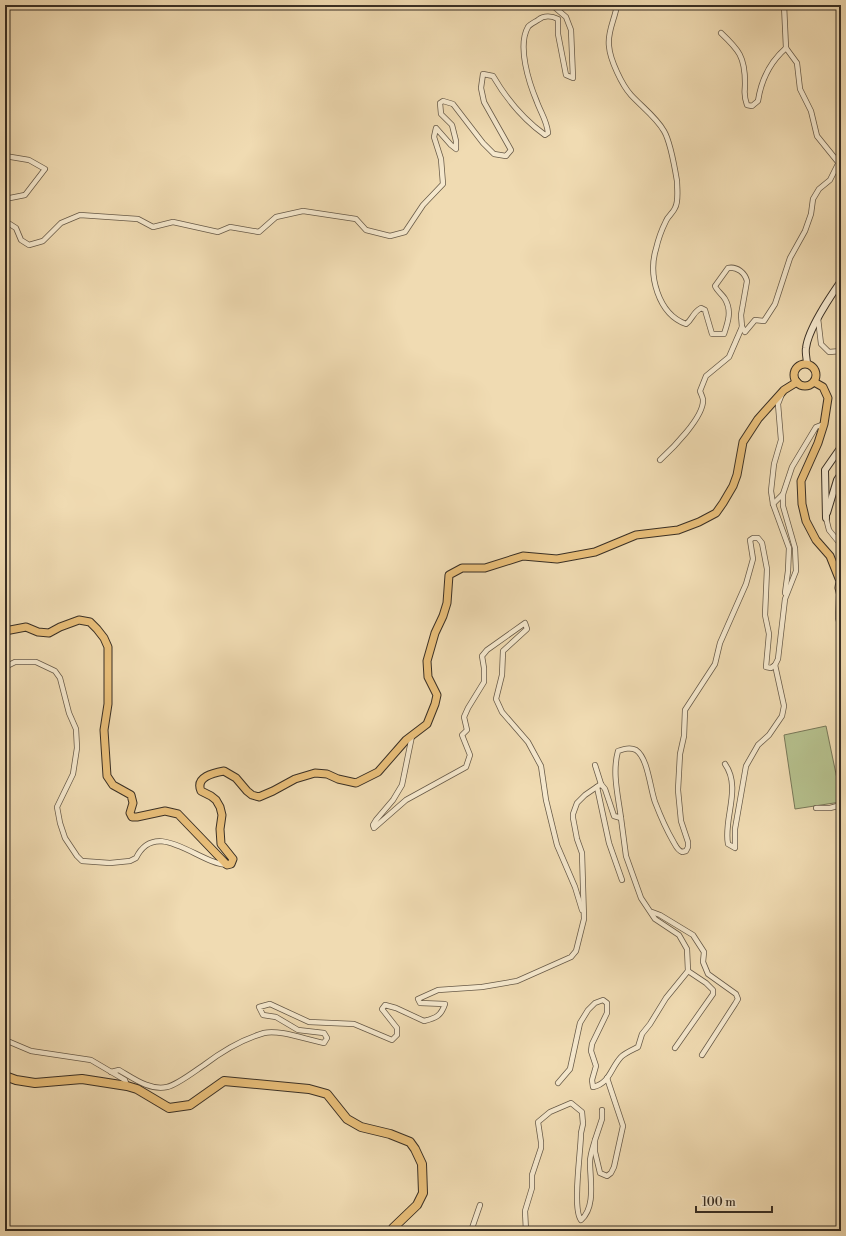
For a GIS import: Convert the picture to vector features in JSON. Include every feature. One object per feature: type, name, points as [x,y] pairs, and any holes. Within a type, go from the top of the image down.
[{"type":"highway","points":[[5,1076],[16,1080],[35,1083],[82,1079],[127,1086],[137,1089],[169,1108],[190,1105],[224,1081],[309,1089],[327,1094],[347,1118],[361,1127],[403,1138],[410,1142],[416,1149],[422,1164],[423,1193],[418,1206],[393,1228],[392,1231]]},
{"type":"main road","points":[[808,364],[816,372],[816,378],[814,382],[805,386],[797,382],[794,374],[799,366],[808,364]]},
{"type":"main road","points":[[5,631],[26,627],[38,632],[49,633],[79,620],[90,622],[97,629],[104,638],[108,647],[108,697],[104,730],[107,776],[113,785],[131,795],[133,803],[130,813],[132,817],[165,811],[178,814],[227,864],[231,864],[233,859],[221,844],[220,829],[222,815],[220,807],[216,800],[201,791],[199,787],[200,782],[209,774],[224,771],[236,778],[252,795],[259,797],[295,779],[314,773],[327,774],[338,779],[356,783],[378,772],[406,740],[427,724],[436,704],[437,695],[428,677],[427,661],[435,633],[447,603],[449,575],[462,568],[485,568],[523,556],[557,559],[594,552],[636,535],[678,530],[716,514],[724,503],[737,475],[743,442],[758,419],[784,390],[797,382]]},
{"type":"main road","points":[[814,382],[823,387],[828,398],[824,424],[818,443],[801,481],[802,504],[806,521],[816,540],[830,556],[840,581],[839,588],[841,596]]},
{"type":"street","points":[[5,221],[16,228],[21,240],[29,245],[43,241],[61,223],[80,215],[138,218],[153,227],[173,222],[218,232],[230,227],[259,232],[276,217],[303,211],[356,219],[366,230],[390,236],[404,232],[423,205],[443,184],[440,159],[434,137],[436,128],[456,149],[456,141],[452,125],[441,114],[440,104],[443,100],[453,104],[483,143],[494,154],[506,156],[511,150],[484,102],[481,88],[483,74],[493,76],[505,97],[530,124],[545,135],[548,133],[547,123],[531,87],[523,55],[528,26],[542,17],[553,16],[558,19],[558,34],[566,75],[573,78],[571,30],[566,18],[552,5]]},
{"type":"street","points":[[617,5],[610,31],[608,46],[611,59],[630,94],[656,120],[665,132],[676,180],[676,207],[667,220],[655,250],[655,284],[660,301],[679,321],[686,324],[690,321],[695,311],[701,308],[705,310],[712,334],[724,334],[729,315],[728,306],[715,286],[730,267],[737,268],[746,276],[747,281],[741,315],[742,327],[745,332],[755,320],[764,321],[775,304],[790,258],[805,231],[811,214],[813,199],[819,189],[830,180],[840,160],[817,136],[811,111],[800,89],[797,64],[786,48],[784,5]]},
{"type":"street","points":[[721,33],[737,48],[744,65],[745,84],[743,95],[747,104],[752,106],[758,102],[764,76],[777,56],[786,48]]},
{"type":"street","points":[[5,156],[29,160],[45,169],[25,195],[5,199]]},
{"type":"street","points":[[808,364],[806,348],[818,318],[827,301],[841,281]]},
{"type":"street","points":[[818,318],[821,344],[829,352],[841,351]]},
{"type":"street","points":[[660,460],[685,434],[701,409],[703,400],[700,392],[706,376],[729,357],[742,327]]},
{"type":"street","points":[[558,1083],[570,1069],[580,1023],[588,1010],[603,1000],[607,1003],[607,1013],[592,1044],[590,1052],[596,1066],[592,1080],[593,1087],[601,1085],[622,1056],[638,1047],[642,1034],[666,998],[688,971],[688,949],[679,935],[655,919],[642,898],[626,856],[615,771],[616,760],[618,751],[627,748],[638,752],[644,763],[655,801],[668,833],[678,850],[682,852],[686,851],[688,847],[681,821],[678,790],[680,754],[684,736],[685,710],[715,664],[720,643],[746,584],[753,559],[750,540],[753,538],[758,538],[762,543],[767,569],[765,615],[769,634],[766,667],[771,668],[775,665],[778,659],[788,571],[789,548],[773,504],[771,491],[774,464],[781,440],[778,404],[784,390]]},
{"type":"street","points":[[785,599],[796,572],[795,548],[783,506],[783,494],[792,467],[816,427],[824,424]]},
{"type":"street","points":[[841,447],[825,470],[826,518],[829,530],[841,545]]},
{"type":"street","points":[[826,518],[837,480],[841,474]]},
{"type":"street","points":[[773,504],[783,494]]},
{"type":"street","points":[[839,588],[838,618],[841,629]]},
{"type":"street","points":[[412,736],[402,785],[393,800],[376,820],[373,825],[374,828],[406,800],[466,767],[470,755],[462,735],[467,730],[464,716],[484,682],[482,656],[487,650],[525,622],[527,629],[503,651],[502,674],[496,699],[502,712],[528,742],[541,766],[546,800],[557,845],[575,887],[584,919]]},
{"type":"street","points":[[5,667],[15,662],[36,662],[55,671],[60,678],[69,713],[76,729],[77,748],[73,774],[57,807],[65,838],[82,861],[110,863],[130,861],[136,858],[147,844],[156,841],[170,842],[221,864],[227,864]]},
{"type":"street","points":[[725,764],[729,769],[731,780],[730,814],[726,831],[728,844],[736,848],[735,829],[746,766],[758,745],[769,735],[782,716],[784,706],[775,665]]},
{"type":"street","points":[[595,765],[609,842],[622,880]]},
{"type":"street","points":[[599,785],[605,789],[614,816],[621,818]]},
{"type":"street","points":[[111,1072],[119,1070],[150,1086],[167,1087],[197,1071],[234,1046],[264,1034],[274,1032],[324,1043],[327,1038],[324,1033],[298,1030],[276,1017],[263,1015],[260,1007],[270,1004],[308,1022],[354,1024],[392,1040],[397,1035],[397,1028],[382,1010],[385,1005],[396,1008],[424,1021],[436,1018],[443,1011],[445,1004],[420,1003],[418,999],[438,990],[482,987],[517,981],[571,957],[576,951],[584,919],[582,853],[577,839],[573,818],[577,803],[599,785]]},
{"type":"street","points":[[816,808],[830,808],[841,805]]},
{"type":"street","points":[[652,912],[660,915],[693,935],[704,952],[702,962],[708,974],[736,994],[738,999],[702,1055]]},
{"type":"street","points":[[675,1048],[713,994],[713,990],[710,986],[688,971]]},
{"type":"street","points":[[5,1040],[31,1050],[91,1060],[124,1080],[127,1086]]},
{"type":"street","points":[[595,1140],[595,1152],[600,1173],[607,1176],[611,1173],[614,1167],[623,1126],[607,1078]]},
{"type":"street","points":[[526,1231],[525,1211],[532,1188],[532,1176],[541,1142],[538,1122],[550,1112],[571,1103],[582,1112],[577,1203],[578,1217],[580,1220],[587,1213],[591,1193],[592,1173],[590,1162],[602,1119],[602,1110]]},
{"type":"street","points":[[471,1231],[480,1205]]},
{"type":"green space","points":[[826,726],[841,798],[839,802],[795,809],[784,735]]}]
